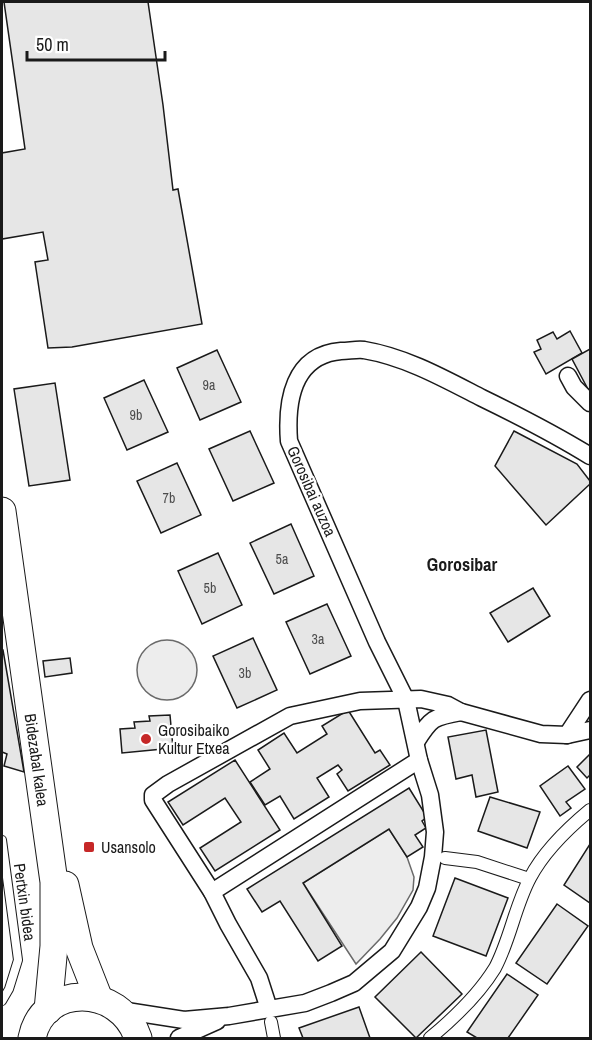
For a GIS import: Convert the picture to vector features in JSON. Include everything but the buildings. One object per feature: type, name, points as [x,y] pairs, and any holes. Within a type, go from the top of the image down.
[{"type":"highway","name":"Bidezabal kalea","points":[[2,511],[54,882],[54,946],[48,1010]]},
{"type":"highway","points":[[41,784],[79,948],[109,1004],[134,1027],[138,1038]]},
{"type":"highway","points":[[29,1036],[48,1010],[64,1001],[81,997],[109,1004]]},
{"type":"street","name":"Gorosibai auzoa","points":[[229,1016],[270,1015],[354,982],[392,951],[406,930],[427,888],[433,857],[435,832],[430,795],[416,742],[414,700],[377,642],[289,441],[287,418],[294,384],[304,367],[334,352],[362,350],[390,357],[437,375],[591,456]]},
{"type":"street","points":[[568,376],[574,387],[591,403]]},
{"type":"street","points":[[414,700],[427,711],[429,721]]},
{"type":"street","points":[[274,1038],[259,978],[212,892],[153,800],[156,792],[290,716],[360,701],[414,700],[448,705],[461,712],[541,734],[567,735],[591,730]]},
{"type":"street","points":[[567,735],[591,700]]},
{"type":"street","points":[[416,742],[429,721],[461,712]]},
{"type":"street","points":[[212,892],[419,760]]},
{"type":"street","points":[[430,1038],[471,999],[495,968],[529,879],[541,860],[570,827],[591,810]]},
{"type":"street","points":[[445,858],[477,862],[529,879]]},
{"type":"street","points":[[109,1004],[184,1020],[229,1016]]},
{"type":"street","points":[[179,1038],[229,1016]]},
{"type":"lane","name":"Pertxin bidea","points":[[2,840],[18,960],[9,989],[2,1001]]},
{"type":"shaded area","points":[[161,640],[173,640],[184,645],[192,653],[197,670],[195,682],[184,695],[173,700],[161,700],[150,695],[142,687],[137,676],[137,664],[142,653],[150,645]]},
{"type":"shaded area","points":[[389,829],[407,857],[414,877],[413,890],[397,918],[356,964],[303,883]]},
{"type":"place","name":"Gorosibaiko Kultur Etxea","points":[[146,739]]},
{"type":"place","name":"Usansolo","points":[[89,847]]},
{"type":"district","name":"Gorosibar","points":[[462,565]]}]
